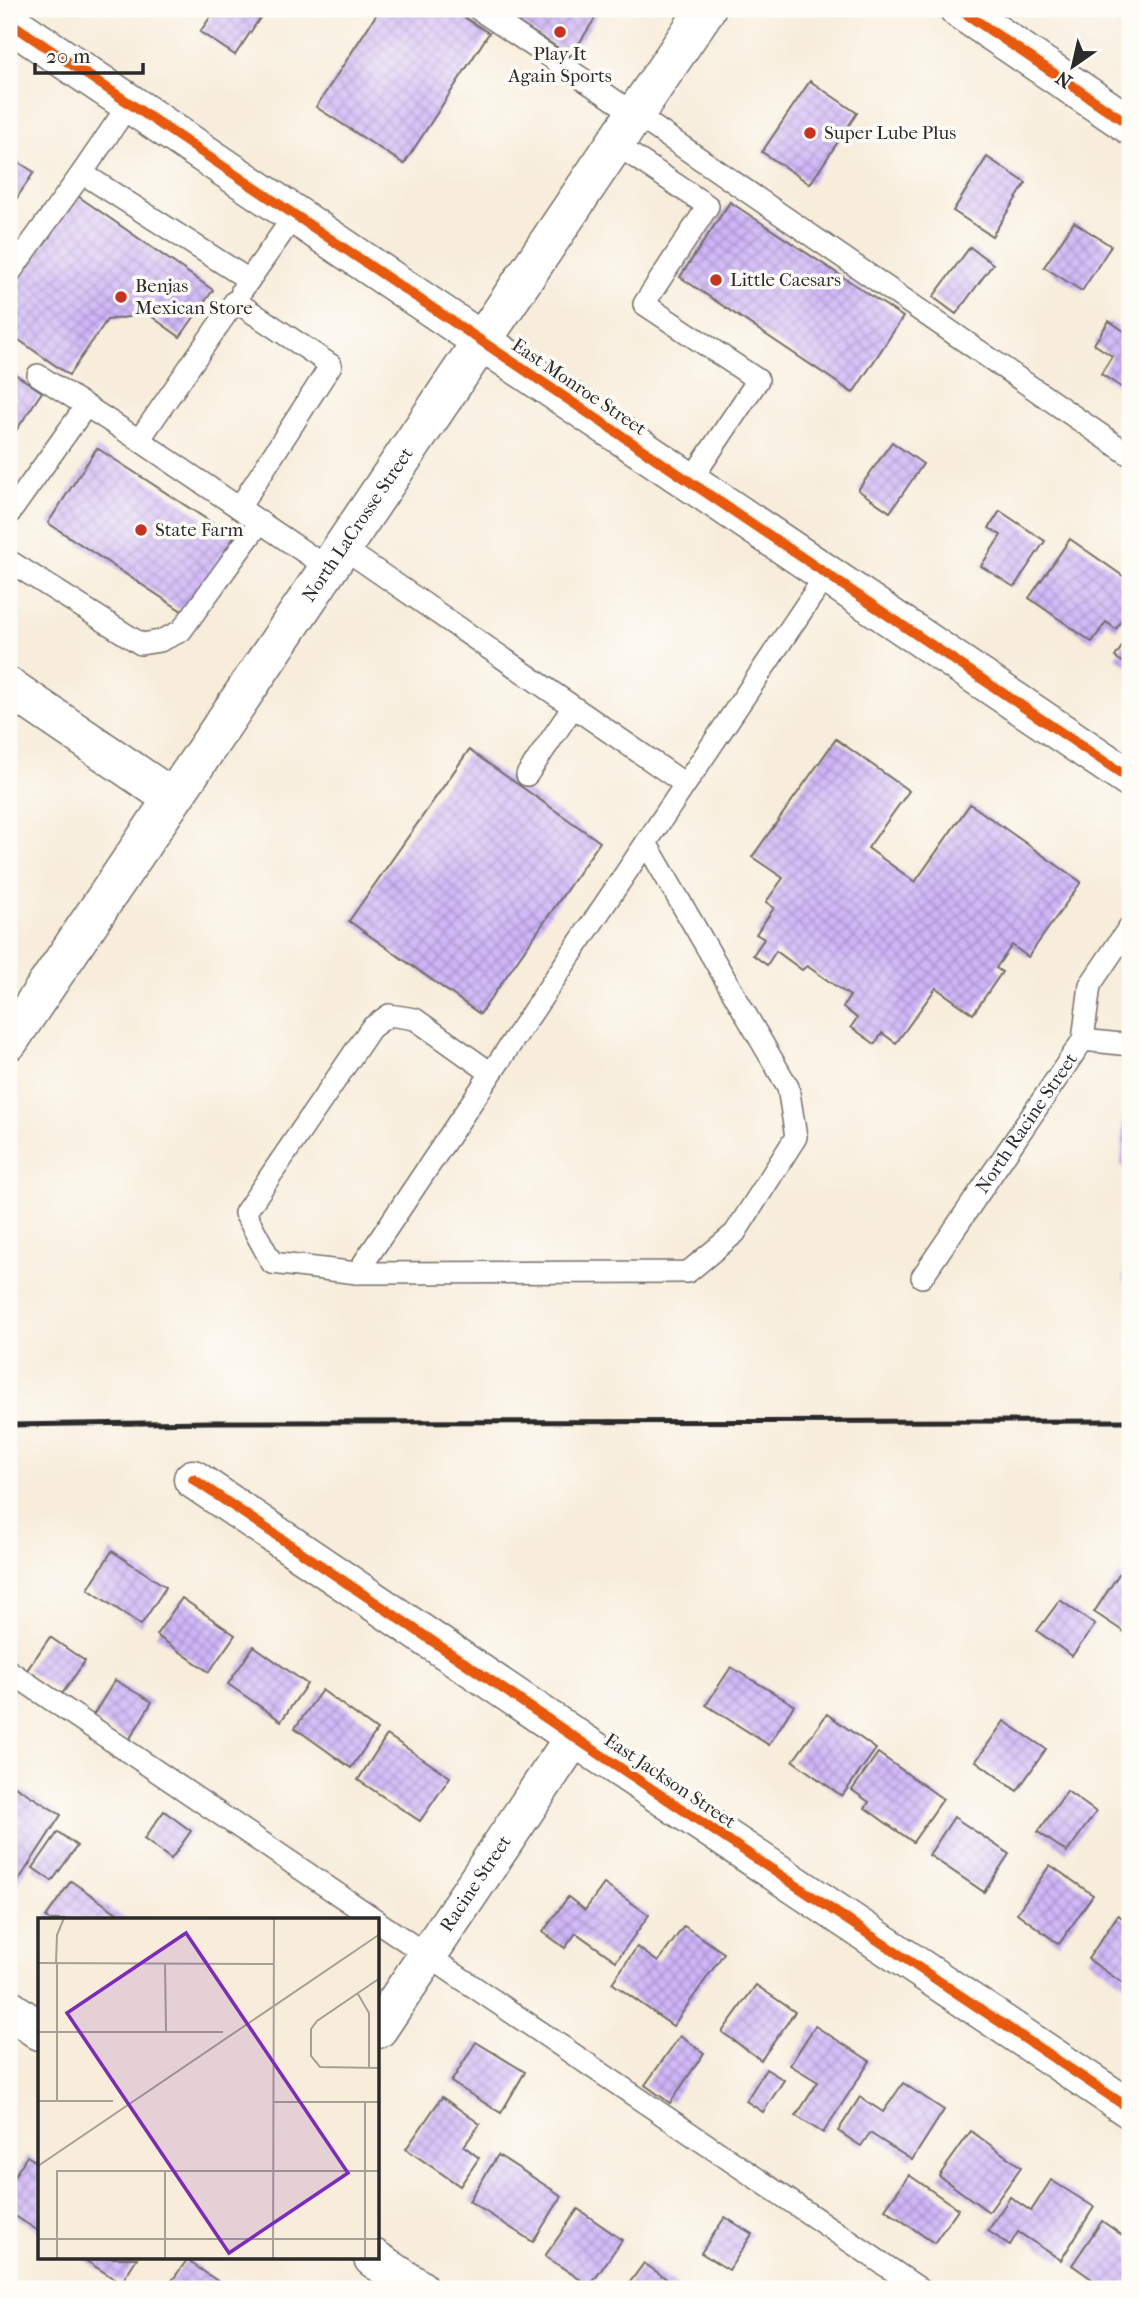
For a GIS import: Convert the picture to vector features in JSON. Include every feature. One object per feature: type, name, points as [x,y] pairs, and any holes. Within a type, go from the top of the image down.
[{"type":"street","name":"North LaCrosse Street","points":[[9,1041],[706,9]]},
{"type":"street","points":[[959,9],[1130,125]]},
{"type":"street","name":"East Monroe Street","points":[[9,22],[1130,779]]},
{"type":"street","points":[[9,687],[172,798]]},
{"type":"street","name":"East Jackson Street","points":[[193,1479],[1130,2109]]},
{"type":"street","name":"Racine Street","points":[[380,2026],[574,1737]]},
{"type":"street","points":[[9,2009],[38,2030]]},
{"type":"street","points":[[376,2260],[419,2289]]},
{"type":"lane","points":[[478,9],[625,128],[708,206],[644,304],[758,380],[690,483]]},
{"type":"lane","points":[[9,274],[130,104]]},
{"type":"lane","points":[[625,128],[1130,455]]},
{"type":"lane","points":[[82,173],[249,280]]},
{"type":"lane","points":[[139,440],[294,216]]},
{"type":"lane","points":[[235,301],[331,365],[239,509]]},
{"type":"lane","points":[[38,375],[239,509],[260,522],[335,557],[573,707],[685,784]]},
{"type":"lane","points":[[9,514],[86,406]]},
{"type":"lane","points":[[9,561],[141,644],[160,641],[181,631],[260,522]]},
{"type":"lane","points":[[357,1273],[826,575]]},
{"type":"lane","points":[[527,775],[573,707]]},
{"type":"lane","points":[[491,1073],[415,1019],[389,1015],[371,1028],[245,1213],[272,1263],[357,1273],[688,1272],[735,1233],[796,1137],[788,1087],[646,843]]},
{"type":"lane","name":"North Racine Street","points":[[922,1277],[1083,1040],[1090,985],[1130,926]]},
{"type":"lane","points":[[1083,1040],[1130,1045]]},
{"type":"lane","points":[[9,1671],[373,1918]]},
{"type":"lane","points":[[380,1923],[920,2289]]},
{"type":"building","points":[[216,9],[266,9],[235,55],[200,32]]},
{"type":"building","points":[[380,9],[451,9],[489,33],[404,164],[316,107]]},
{"type":"building","name":"Play It Again Sports","points":[[497,9],[601,9],[571,56]]},
{"type":"building","name":"Super Lube Plus","points":[[810,81],[857,113],[810,184],[762,152]]},
{"type":"building","points":[[9,156],[34,172],[9,210]]},
{"type":"building","points":[[987,157],[1026,183],[992,236],[953,211]]},
{"type":"building","points":[[75,194],[213,290],[180,337],[148,314],[107,320],[69,375],[9,333],[9,290]]},
{"type":"building","points":[[730,202],[903,317],[853,393],[680,277]]},
{"type":"building","points":[[1074,222],[1111,246],[1082,291],[1044,267]]},
{"type":"building","points":[[970,247],[993,264],[956,314],[933,297]]},
{"type":"building","points":[[1109,321],[1130,335],[1130,393],[1101,374],[1112,356],[1094,344]]},
{"type":"building","points":[[9,370],[42,392],[9,441]]},
{"type":"building","points":[[892,442],[923,464],[890,512],[858,490]]},
{"type":"building","name":"State Farm","points":[[97,448],[234,537],[185,613],[48,523]]},
{"type":"building","points":[[1000,511],[1045,541],[1014,587],[981,566],[1001,535],[989,528]]},
{"type":"building","points":[[1070,539],[1130,581],[1130,608],[1116,629],[1106,622],[1092,642],[1029,598]]},
{"type":"building","points":[[1130,637],[1130,667],[1115,657]]},
{"type":"building","points":[[836,739],[909,791],[868,848],[915,882],[970,804],[1081,882],[1028,957],[1012,945],[996,968],[1002,972],[973,1014],[936,988],[896,1043],[882,1033],[875,1044],[851,1027],[857,1018],[843,1007],[850,996],[807,966],[802,970],[776,951],[767,965],[753,955],[764,939],[756,934],[774,908],[766,902],[783,878],[752,857]]},
{"type":"building","points":[[469,750],[600,842],[480,1014],[349,921]]},
{"type":"building","points":[[1125,1089],[1130,1089],[1130,1167],[1121,1166]]},
{"type":"building","points":[[1125,1248],[1130,1248],[1130,1283],[1123,1282]]},
{"type":"building","points":[[112,1551],[166,1587],[141,1625],[88,1589]]},
{"type":"building","points":[[1119,1574],[1130,1582],[1130,1636],[1094,1612]]},
{"type":"building","points":[[182,1598],[235,1635],[209,1672],[156,1635]]},
{"type":"building","points":[[1060,1600],[1095,1625],[1072,1656],[1037,1631]]},
{"type":"building","points":[[50,1637],[85,1661],[62,1694],[27,1670]]},
{"type":"building","points":[[254,1646],[307,1684],[281,1721],[228,1684]]},
{"type":"building","points":[[731,1667],[794,1705],[769,1745],[706,1705]]},
{"type":"building","points":[[115,1680],[152,1702],[129,1740],[92,1717]]},
{"type":"building","points":[[322,1690],[377,1730],[351,1768],[295,1728]]},
{"type":"building","points":[[827,1714],[876,1749],[842,1796],[793,1761]]},
{"type":"building","points":[[1004,1721],[1046,1749],[1017,1791],[976,1761]]},
{"type":"building","points":[[387,1735],[450,1777],[420,1821],[358,1780]]},
{"type":"building","points":[[878,1753],[943,1799],[913,1842],[865,1808],[869,1802],[852,1790]]},
{"type":"building","points":[[15,1786],[61,1815],[11,1892],[9,1795]]},
{"type":"building","points":[[1067,1791],[1096,1812],[1067,1852],[1038,1832]]},
{"type":"building","points":[[164,1811],[191,1831],[171,1859],[144,1839]]},
{"type":"building","points":[[954,1817],[1009,1854],[984,1892],[929,1855]]},
{"type":"building","points":[[58,1832],[77,1846],[52,1881],[33,1868]]},
{"type":"building","points":[[1050,1865],[1093,1895],[1059,1944],[1017,1913]]},
{"type":"building","points":[[71,1881],[124,1918],[47,1918]]},
{"type":"building","points":[[604,1884],[649,1915],[616,1961],[576,1933],[565,1948],[543,1932],[568,1897],[585,1910]]},
{"type":"building","points":[[1118,1915],[1130,1923],[1130,1988],[1088,1959]]},
{"type":"building","points":[[684,1926],[724,1953],[673,2026],[612,1983],[637,1947],[658,1962]]},
{"type":"building","points":[[756,1985],[795,2012],[761,2060],[722,2032]]},
{"type":"building","points":[[815,2026],[870,2061],[823,2133],[796,2116],[818,2082],[790,2065]]},
{"type":"building","points":[[680,2036],[704,2053],[670,2103],[645,2085]]},
{"type":"building","points":[[476,2042],[525,2072],[501,2113],[451,2082]]},
{"type":"building","points":[[766,2069],[784,2080],[763,2112],[746,2101]]},
{"type":"building","points":[[903,2083],[944,2110],[912,2160],[870,2133],[861,2146],[838,2131],[860,2097],[883,2112]]},
{"type":"building","points":[[442,2097],[480,2124],[464,2146],[479,2158],[460,2186],[406,2149]]},
{"type":"building","points":[[971,2131],[1021,2167],[989,2212],[939,2176]]},
{"type":"building","points":[[498,2155],[562,2196],[533,2242],[469,2201]]},
{"type":"building","points":[[27,2156],[38,2163],[38,2231],[9,2212],[9,2185]]},
{"type":"building","points":[[909,2175],[958,2209],[934,2243],[885,2209]]},
{"type":"building","points":[[1051,2180],[1094,2207],[1061,2260],[1018,2232],[1010,2245],[988,2231],[1010,2197],[1031,2211]]},
{"type":"building","points":[[578,2209],[622,2240],[590,2286],[545,2256]]},
{"type":"building","points":[[725,2217],[752,2234],[729,2270],[701,2253]]},
{"type":"building","points":[[1102,2221],[1130,2241],[1130,2289],[1106,2289],[1072,2265]]},
{"type":"building","points":[[85,2260],[136,2260],[121,2283]]},
{"type":"building","points":[[187,2260],[229,2289],[166,2289]]},
{"type":"building","points":[[644,2263],[681,2289],[625,2289]]},
{"type":"railway","points":[[9,1425],[211,1422],[1130,1421]]},
{"type":"cycle path","points":[[959,9],[1130,125]]},
{"type":"cycle path","points":[[9,22],[1130,779]]},
{"type":"cycle path","points":[[193,1479],[1130,2109]]},
{"type":"place","name":"Play It Again Sports","points":[[560,32]]},
{"type":"place","name":"Super Lube Plus","points":[[810,133]]},
{"type":"place","name":"Little Caesars","points":[[716,280]]},
{"type":"place","name":"Benjas Mexican Store","points":[[121,297]]},
{"type":"place","name":"State Farm","points":[[141,530]]}]
